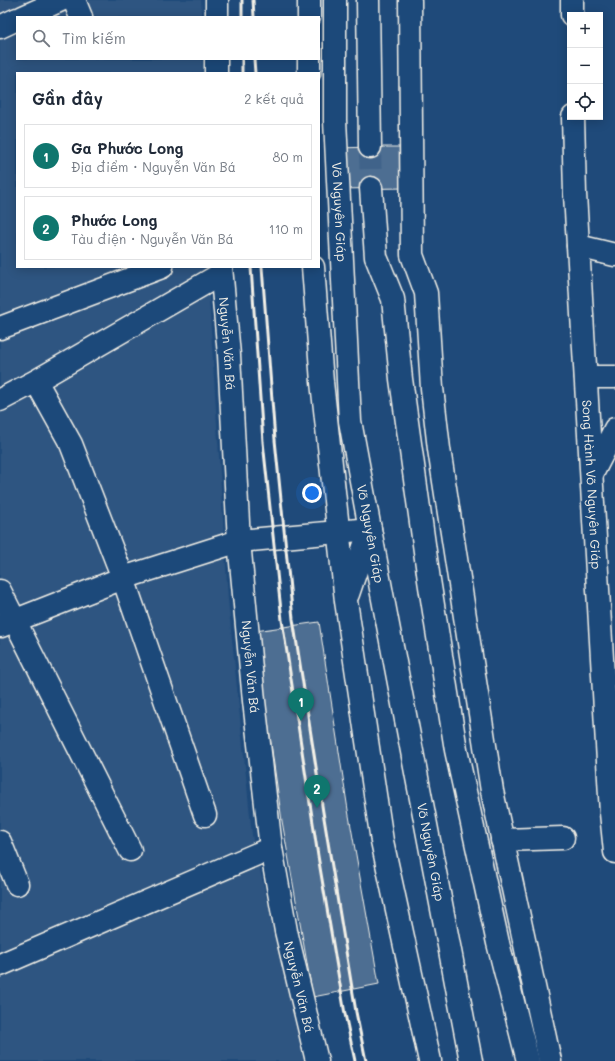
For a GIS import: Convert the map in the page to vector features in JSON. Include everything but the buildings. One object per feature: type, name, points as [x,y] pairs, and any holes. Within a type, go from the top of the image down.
[{"type":"main road","points":[[25,16],[61,0]]},
{"type":"main road","points":[[74,0],[81,16]]},
{"type":"main road","points":[[217,0],[217,16]]},
{"type":"main road","points":[[309,0],[309,16]]},
{"type":"main road","name":"Võ Nguyên Giáp","points":[[335,0],[335,120],[350,421],[471,1061]]},
{"type":"main road","points":[[368,0],[370,147]]},
{"type":"main road","points":[[572,0],[572,12]]},
{"type":"main road","points":[[411,3],[412,255],[426,293],[432,388],[439,449],[492,791],[550,1061]]},
{"type":"main road","points":[[0,27],[16,20]]},
{"type":"main road","points":[[216,60],[216,72]]},
{"type":"main road","points":[[309,60],[309,72]]},
{"type":"main road","name":"Song Hành Võ Nguyên Giáp","points":[[573,120],[578,246],[611,813],[615,852]]},
{"type":"main road","points":[[371,188],[376,257],[393,299],[401,379],[426,557],[456,750],[498,943],[528,1061]]},
{"type":"main road","points":[[578,246],[615,255]]},
{"type":"main road","points":[[393,299],[412,255]]},
{"type":"main road","points":[[0,328],[159,268]]},
{"type":"main road","points":[[313,268],[322,382],[346,601],[382,841],[430,1061]]},
{"type":"main road","points":[[0,400],[36,381],[221,270]]},
{"type":"main road","name":"Nguyễn Văn Bá","points":[[221,270],[228,355],[239,541],[254,701],[271,848],[286,931],[317,1061]]},
{"type":"main road","points":[[586,377],[615,377]]},
{"type":"main road","points":[[36,381],[71,444],[123,578],[205,815]]},
{"type":"main road","points":[[322,382],[350,421]]},
{"type":"main road","points":[[592,474],[615,429]]},
{"type":"main road","points":[[7,624],[123,578],[239,541],[370,529],[346,601]]},
{"type":"main road","points":[[0,591],[7,624],[130,850]]},
{"type":"main road","points":[[502,840],[563,838]]},
{"type":"main road","points":[[0,842],[17,884]]},
{"type":"main road","points":[[0,965],[271,848]]},
{"type":"shaded area","points":[[0,0],[201,0],[202,16],[16,16],[16,60],[202,60],[203,72],[16,72],[16,268],[207,268],[228,600],[252,835],[304,1061],[0,1061]]},
{"type":"tunnel","points":[[370,147],[371,188]]},
{"type":"railway","points":[[242,0],[242,16]]},
{"type":"railway","points":[[253,0],[254,16]]},
{"type":"railway","points":[[242,60],[242,72]]},
{"type":"railway","points":[[254,60],[255,72]]},
{"type":"railway","points":[[251,268],[263,442],[282,620],[318,856],[345,1014],[355,1061]]},
{"type":"railway","points":[[262,268],[275,440],[293,619],[356,1012],[366,1061]]},
{"type":"place","name":"Ga Phước Long","points":[[301,721]]},
{"type":"place","name":"Phước Long","points":[[317,808]]}]
